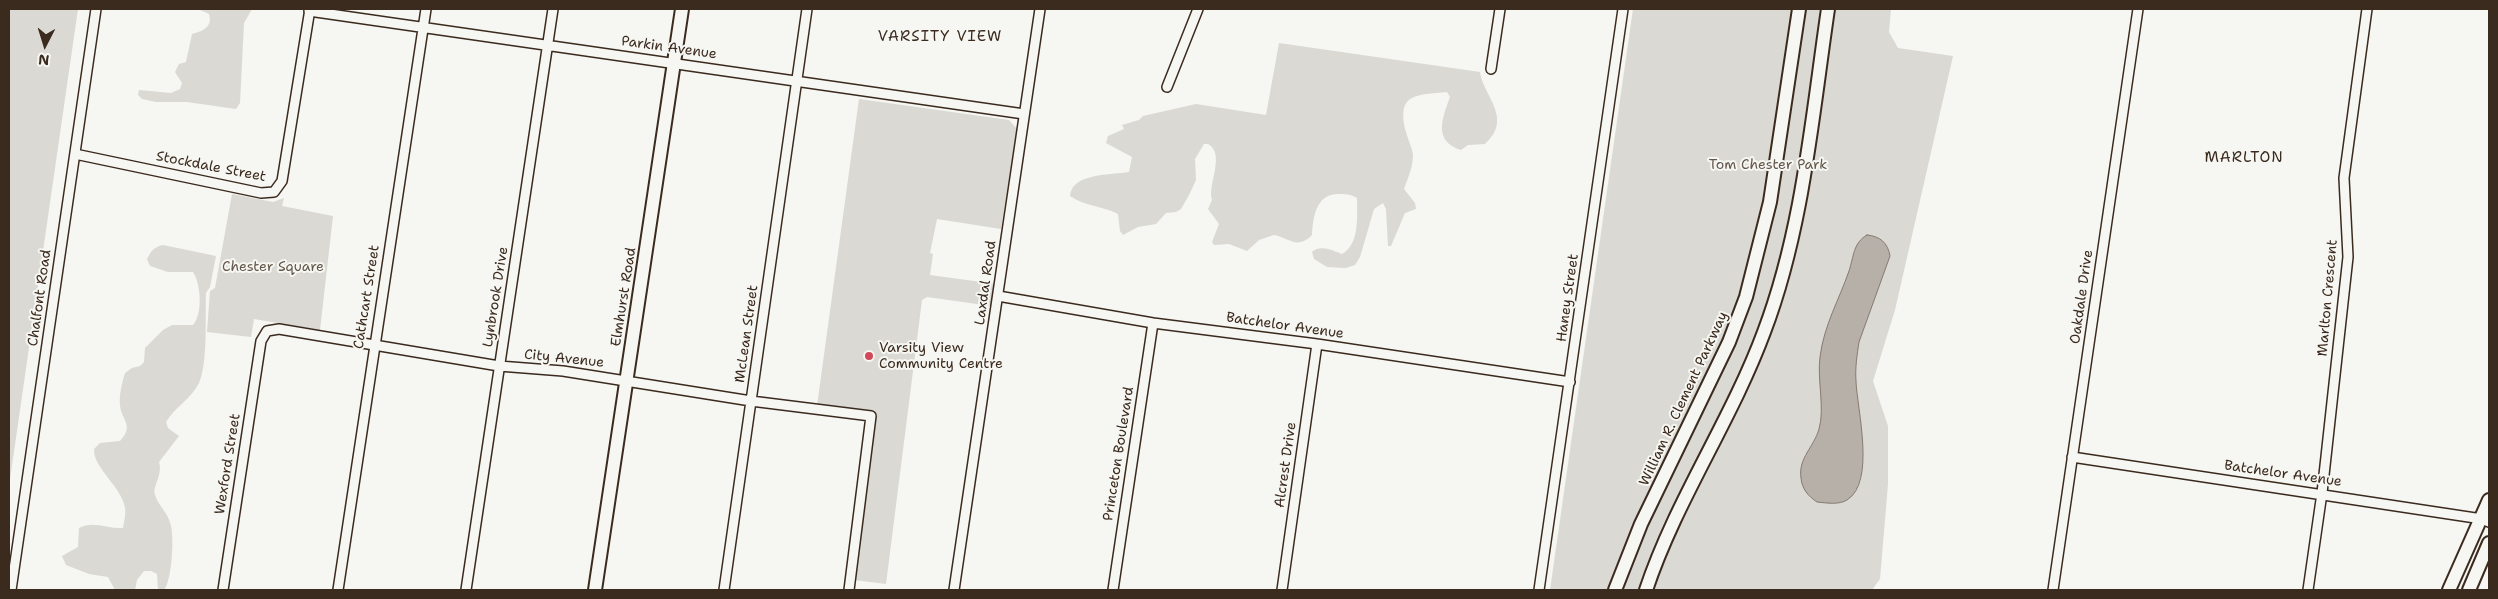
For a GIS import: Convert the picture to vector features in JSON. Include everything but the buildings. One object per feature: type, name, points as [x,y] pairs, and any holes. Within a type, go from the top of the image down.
[{"type":"main road","name":"Elmhurst Road","points":[[595,590],[682,9]]},
{"type":"main road","name":"William R. Clement Parkway","points":[[1615,590],[1641,524],[1729,342],[1746,296],[1770,202],[1799,9]]},
{"type":"main road","points":[[1646,590],[1671,528],[1751,365],[1773,306],[1789,251],[1798,204],[1828,9]]},
{"type":"main road","points":[[2449,590],[2485,520],[2489,500]]},
{"type":"main road","points":[[2469,590],[2489,543]]},
{"type":"street","name":"Chalfont Road","points":[[10,590],[96,9]]},
{"type":"street","name":"Cathcart Street","points":[[338,590],[426,9]]},
{"type":"street","name":"Lynbrook Drive","points":[[466,590],[553,9]]},
{"type":"street","name":"McLean Street","points":[[724,590],[807,9]]},
{"type":"street","name":"Laxdal Road","points":[[954,590],[1040,9]]},
{"type":"street","points":[[1167,87],[1198,9]]},
{"type":"street","points":[[1491,69],[1500,9]]},
{"type":"street","name":"Haney Street","points":[[1539,590],[1623,9]]},
{"type":"street","name":"Oakdale Drive","points":[[2053,590],[2138,9]]},
{"type":"street","name":"Marlton Crescent","points":[[2308,590],[2322,494],[2348,257],[2344,178],[2366,9]]},
{"type":"street","name":"Stockdale Street","points":[[76,154],[260,193],[274,192],[282,181],[310,10]]},
{"type":"street","name":"Parkin Avenue","points":[[310,10],[1024,114]]},
{"type":"street","name":"Batchelor Avenue","points":[[998,296],[1153,323],[1317,344],[1570,382]]},
{"type":"street","name":"Princeton Boulevard","points":[[1113,590],[1153,323]]},
{"type":"street","name":"City Avenue","points":[[261,341],[267,331],[279,329],[499,366],[563,371],[752,401],[871,416],[849,590]]},
{"type":"street","name":"Wexford Street","points":[[223,590],[261,341]]},
{"type":"street","name":"Alcrest Drive","points":[[1282,590],[1317,344]]},
{"type":"street","name":"Batchelor Avenue","points":[[2072,457],[2485,520]]},
{"type":"green space","points":[[9,9],[78,9],[9,486]]},
{"type":"green space","points":[[198,9],[252,9],[244,23],[240,103],[236,109],[187,102],[156,102],[142,99],[138,95],[139,90],[171,93],[180,89],[182,83],[175,72],[179,64],[186,62],[192,34],[206,28],[210,22],[209,14]]},
{"type":"green space","name":"Tom Chester Park","points":[[1633,9],[1891,9],[1889,32],[1898,48],[1953,56],[1895,310],[1873,381],[1888,426],[1888,484],[1880,579],[1872,590],[1550,590]]},
{"type":"green space","points":[[1279,43],[1480,72],[1482,81],[1495,107],[1497,125],[1485,144],[1468,145],[1461,150],[1446,141],[1443,135],[1444,113],[1450,97],[1447,92],[1418,96],[1406,103],[1404,119],[1413,159],[1404,189],[1415,203],[1416,209],[1405,213],[1391,246],[1388,246],[1386,209],[1383,203],[1374,209],[1360,257],[1355,265],[1346,268],[1327,267],[1314,259],[1312,252],[1323,248],[1342,254],[1352,244],[1357,221],[1357,198],[1348,194],[1330,195],[1324,198],[1315,214],[1312,235],[1302,242],[1293,242],[1274,235],[1259,240],[1247,251],[1229,244],[1214,245],[1212,242],[1219,224],[1208,209],[1212,200],[1211,194],[1216,155],[1208,144],[1204,144],[1195,159],[1196,180],[1181,209],[1176,212],[1166,213],[1156,224],[1138,227],[1123,235],[1120,231],[1118,214],[1081,202],[1070,196],[1072,188],[1085,179],[1094,176],[1129,172],[1132,157],[1106,143],[1108,136],[1124,129],[1122,125],[1139,120],[1143,116],[1196,104],[1266,115]]},
{"type":"green space","name":"Varsity View Community Centre","points":[[859,99],[1009,120],[1017,129],[1001,229],[937,219],[930,253],[933,254],[930,275],[996,284],[991,306],[927,297],[922,300],[886,584],[854,580],[873,413],[817,406]]},
{"type":"green space","name":"Chester Square","points":[[232,194],[273,202],[284,198],[282,206],[333,216],[320,330],[254,319],[251,337],[207,332],[210,291],[215,288]]},
{"type":"green space","points":[[163,245],[216,256],[210,287],[206,293],[204,364],[196,389],[166,422],[168,428],[179,436],[159,462],[160,472],[154,492],[170,522],[172,532],[172,559],[167,585],[164,590],[158,590],[157,574],[151,571],[144,571],[137,580],[135,590],[115,590],[108,577],[89,574],[66,565],[62,556],[78,547],[79,528],[95,525],[123,528],[125,510],[123,500],[98,463],[94,449],[100,443],[120,441],[126,431],[127,427],[120,401],[125,373],[144,362],[145,348],[163,330],[172,325],[193,325],[198,314],[200,299],[198,284],[193,272],[168,272],[150,266],[147,259],[150,254],[155,248]]},
{"type":"shaded area","points":[[1867,235],[1883,241],[1890,256],[1859,342],[1856,381],[1863,444],[1861,478],[1856,491],[1844,502],[1817,502],[1804,489],[1801,471],[1804,458],[1817,435],[1821,421],[1819,366],[1822,345],[1856,246]]},
{"type":"place","name":"Varsity View Community Centre","points":[[869,356]]},
{"type":"district","name":"VARSITY VIEW","points":[[940,37]]},
{"type":"district","name":"MARLTON","points":[[2244,158]]}]
